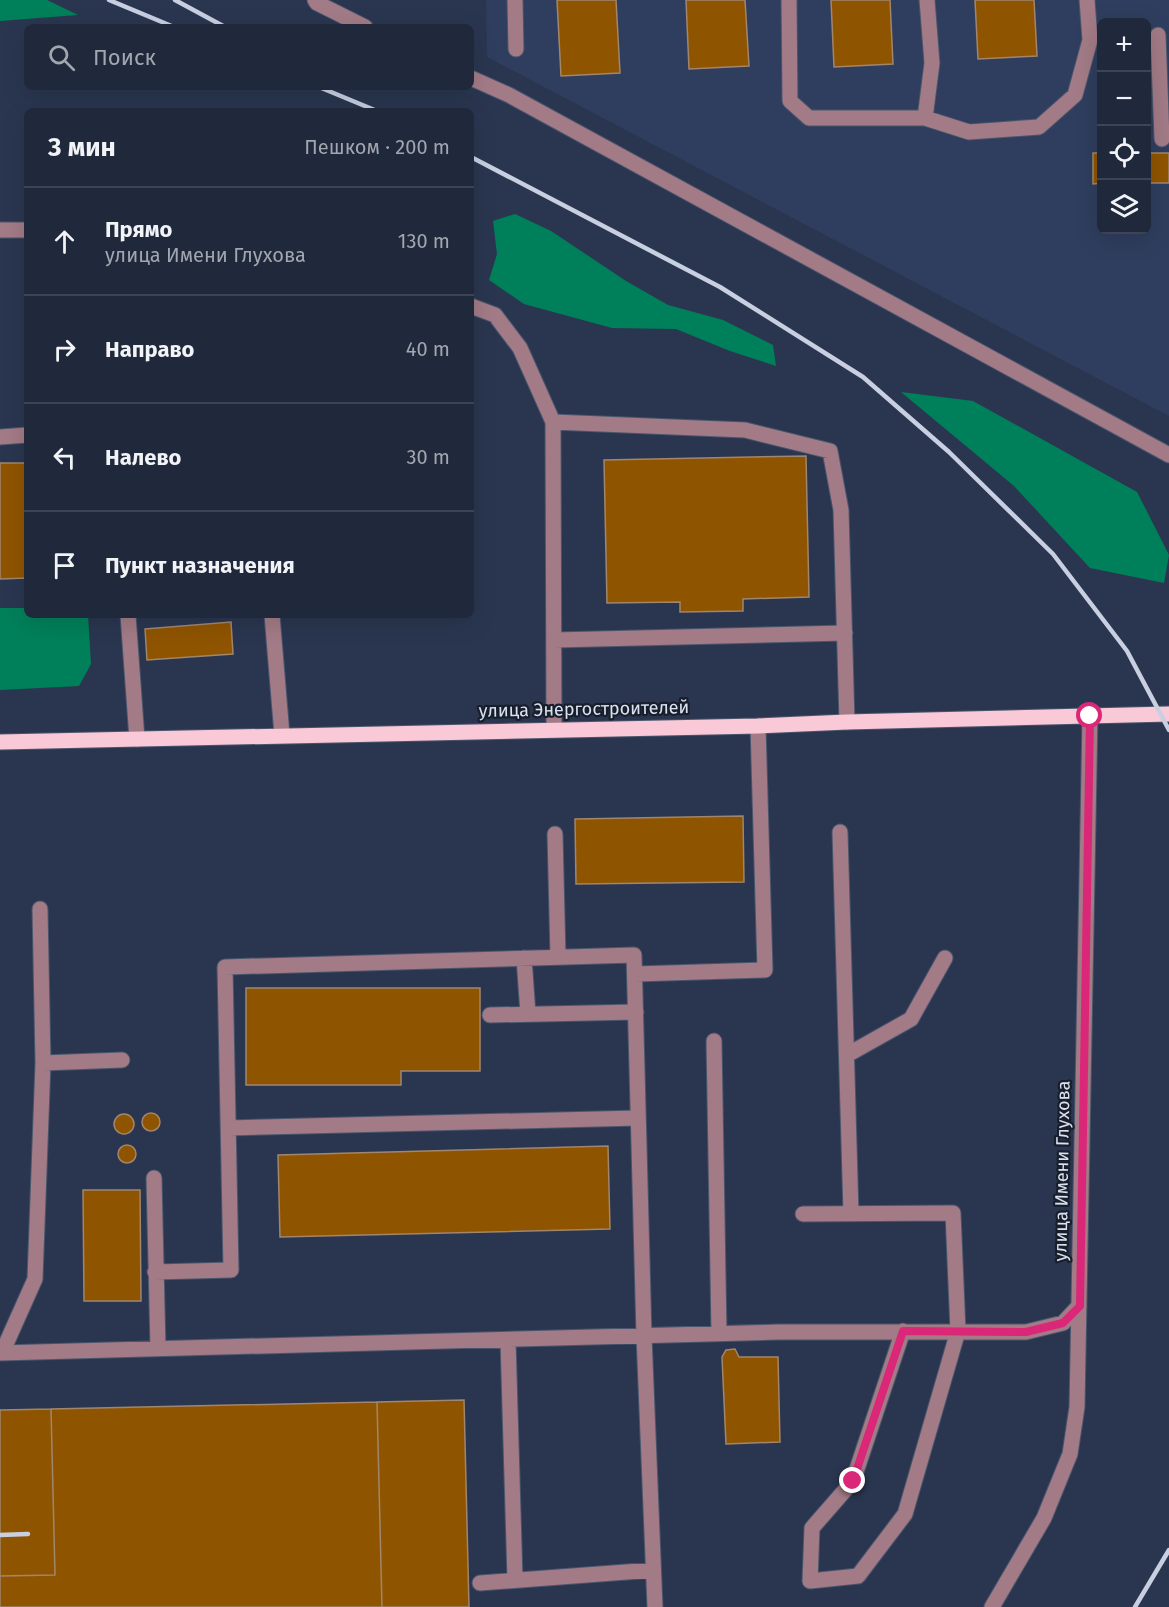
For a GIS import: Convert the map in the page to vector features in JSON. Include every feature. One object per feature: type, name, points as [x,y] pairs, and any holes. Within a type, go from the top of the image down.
[{"type":"main road","name":"улица Энергостроителей","points":[[0,742],[758,726],[1169,714]]},
{"type":"street","points":[[315,0],[316,3],[359,24]]},
{"type":"street","points":[[515,0],[516,49]]},
{"type":"street","points":[[789,0],[790,101],[809,118],[925,118],[969,132],[1039,127],[1075,95],[1096,39],[1087,0]]},
{"type":"street","points":[[925,118],[932,63],[927,0]]},
{"type":"street","points":[[1158,35],[1162,139]]},
{"type":"street","points":[[474,79],[509,95],[1169,455]]},
{"type":"street","points":[[0,230],[24,230]]},
{"type":"street","points":[[474,307],[495,315],[520,348],[553,422],[554,729]]},
{"type":"street","points":[[553,422],[745,430],[830,451],[842,510],[847,722]]},
{"type":"street","points":[[0,437],[24,435]]},
{"type":"street","points":[[128,618],[137,739]]},
{"type":"street","points":[[272,618],[282,735]]},
{"type":"street","points":[[554,640],[845,633]]},
{"type":"street","name":"улица Имени Глухова","points":[[992,1607],[1044,1518],[1070,1454],[1077,1407],[1090,716]]},
{"type":"street","points":[[635,974],[765,970],[758,726]]},
{"type":"street","points":[[840,832],[851,1213]]},
{"type":"street","points":[[555,834],[558,957]]},
{"type":"street","points":[[40,909],[43,1063],[35,1279],[1,1353],[719,1334],[903,1331],[1026,1332],[1063,1323],[1080,1306]]},
{"type":"street","points":[[155,1272],[231,1270],[225,967],[634,955],[644,1336],[655,1607]]},
{"type":"street","points":[[524,958],[528,1014]]},
{"type":"street","points":[[847,1055],[911,1019],[945,958]]},
{"type":"street","points":[[490,1015],[636,1012]]},
{"type":"street","points":[[714,1041],[719,1334]]},
{"type":"street","points":[[43,1063],[122,1060]]},
{"type":"street","points":[[228,1128],[638,1118]]},
{"type":"street","points":[[154,1178],[158,1349]]},
{"type":"street","points":[[803,1214],[953,1213],[958,1331],[905,1514],[858,1576],[810,1581],[813,1528],[853,1481],[903,1331]]},
{"type":"street","points":[[508,1340],[515,1580]]},
{"type":"street","points":[[480,1583],[653,1570]]},
{"type":"shaded area","points":[[486,0],[1169,0],[1169,416],[487,57]]},
{"type":"green space","points":[[0,0],[47,0],[78,15],[0,21]]},
{"type":"green space","points":[[515,214],[551,231],[626,281],[668,305],[723,320],[773,345],[776,366],[730,351],[676,329],[612,328],[524,304],[489,280],[497,254],[493,221]]},
{"type":"green space","points":[[901,392],[973,401],[1137,492],[1169,555],[1164,583],[1090,568],[1014,486]]},
{"type":"green space","points":[[0,608],[24,608],[24,618],[88,618],[91,664],[79,686],[0,690]]},
{"type":"building","points":[[557,0],[616,0],[620,73],[561,76]]},
{"type":"building","points":[[686,0],[745,0],[749,66],[689,69]]},
{"type":"building","points":[[831,0],[890,0],[893,64],[834,67]]},
{"type":"building","points":[[975,0],[1034,0],[1037,56],[978,59]]},
{"type":"building","points":[[1093,153],[1097,153],[1097,184],[1093,184]]},
{"type":"building","points":[[1151,153],[1169,153],[1169,183],[1151,183]]},
{"type":"building","points":[[806,456],[809,597],[743,599],[743,611],[680,612],[680,602],[607,603],[604,460]]},
{"type":"building","points":[[0,463],[24,463],[24,578],[0,579]]},
{"type":"building","points":[[231,622],[233,654],[147,660],[145,629]]},
{"type":"building","points":[[743,816],[744,882],[576,884],[575,819]]},
{"type":"building","points":[[246,988],[480,988],[480,1071],[401,1071],[401,1085],[246,1085]]},
{"type":"building","points":[[147,1113],[155,1113],[160,1118],[158,1129],[147,1131],[142,1126],[142,1118]]},
{"type":"building","points":[[124,1114],[131,1117],[134,1124],[131,1131],[124,1134],[117,1131],[114,1124],[117,1117]]},
{"type":"building","points":[[127,1145],[133,1148],[136,1154],[133,1160],[127,1163],[121,1160],[118,1154],[121,1148]]},
{"type":"building","points":[[608,1146],[610,1229],[280,1237],[278,1155]]},
{"type":"building","points":[[83,1190],[140,1190],[141,1301],[84,1301]]},
{"type":"building","points":[[735,1349],[739,1357],[778,1357],[780,1442],[726,1444],[722,1357],[726,1350]]},
{"type":"building","points":[[464,1400],[469,1607],[382,1607],[377,1402]]},
{"type":"building","points":[[377,1402],[382,1607],[0,1607],[0,1576],[55,1575],[51,1409]]},
{"type":"building","points":[[51,1409],[55,1575],[0,1576],[0,1410]]},
{"type":"railway","points":[[109,0],[167,24]]},
{"type":"railway","points":[[175,0],[219,24]]},
{"type":"railway","points":[[326,90],[370,108]]},
{"type":"railway","points":[[474,159],[720,287],[863,377],[949,452],[1053,554],[1127,651],[1169,730]]},
{"type":"railway","points":[[0,1535],[28,1534]]},
{"type":"railway","points":[[1135,1607],[1169,1550]]},
{"type":"route","points":[[853,1481],[903,1331],[1026,1332],[1063,1323],[1080,1306],[1090,716]]}]
